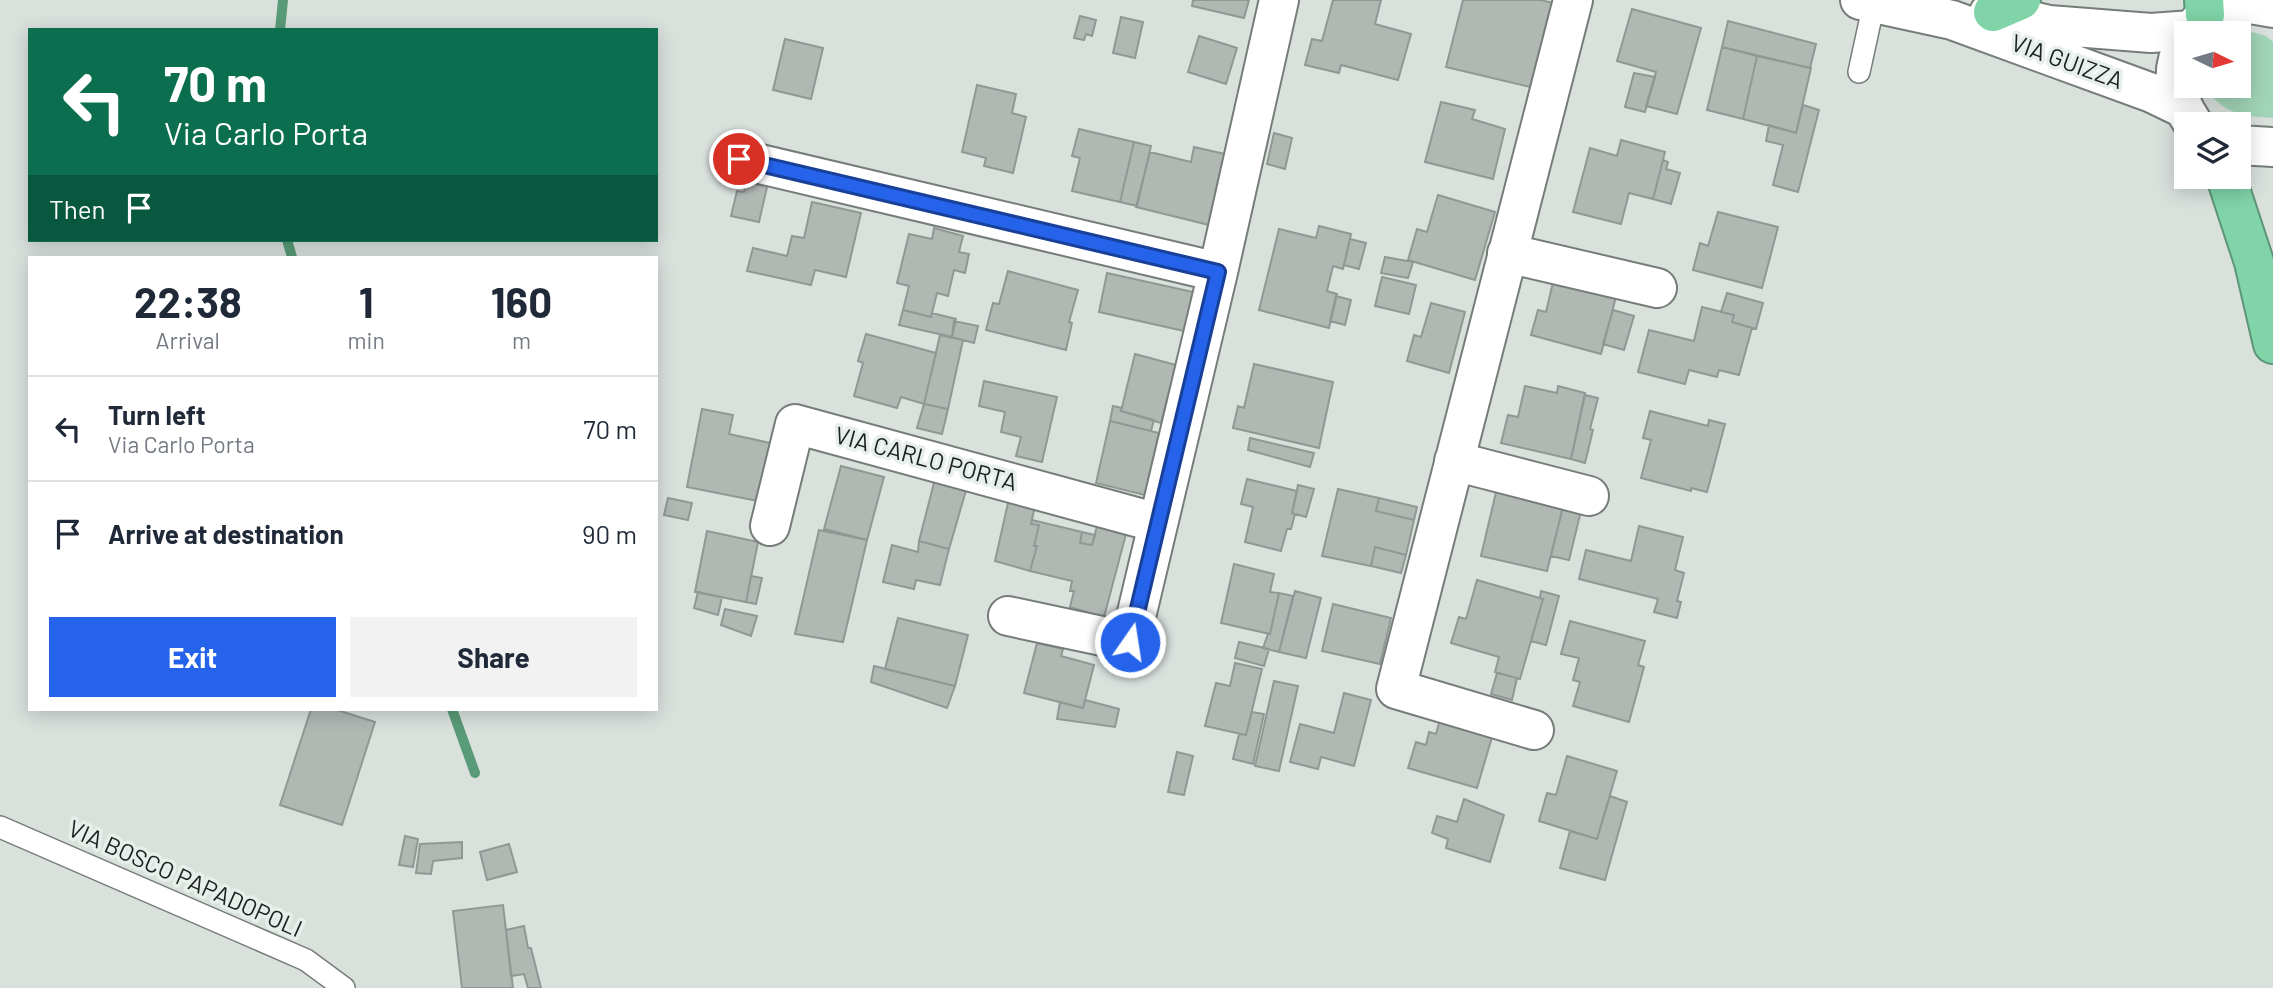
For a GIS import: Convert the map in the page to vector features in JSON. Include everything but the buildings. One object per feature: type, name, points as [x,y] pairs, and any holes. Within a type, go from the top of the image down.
[{"type":"highway","points":[[2229,189],[2254,262],[2273,344]]},
{"type":"street","points":[[1008,617],[1130,642],[1279,0]]},
{"type":"street","points":[[1534,730],[1396,689],[1573,0]]},
{"type":"street","name":"VIA GUIZZA","points":[[1867,1],[1952,20],[2152,93],[2182,112]]},
{"type":"street","name":"VIA GUIZZA","points":[[2199,21],[2215,8],[2234,2],[2255,3],[2273,9]]},
{"type":"street","name":"VIA GUIZZA","points":[[1952,20],[2007,6],[2049,26],[2151,33],[2174,28]]},
{"type":"street","points":[[2251,146],[2273,147]]},
{"type":"street","points":[[739,159],[1218,272]]},
{"type":"street","points":[[1507,253],[1657,288]]},
{"type":"street","name":"VIA CARLO PORTA","points":[[770,526],[795,424],[1158,523]]},
{"type":"street","points":[[1454,461],[1589,496]]},
{"type":"lane","points":[[1859,72],[1867,1]]},
{"type":"lane","name":"VIA BOSCO PAPADOPOLI","points":[[0,827],[306,960],[344,988]]},
{"type":"green space","points":[[2251,32],[2266,36],[2273,42],[2273,118],[2251,116],[2251,112],[2234,112],[2214,98],[2251,98]]},
{"type":"waterway","points":[[280,28],[283,0]]},
{"type":"waterway","points":[[288,242],[292,256]]},
{"type":"waterway","points":[[453,711],[475,773]]},
{"type":"route","points":[[739,159],[1218,272],[1130,642]]}]
